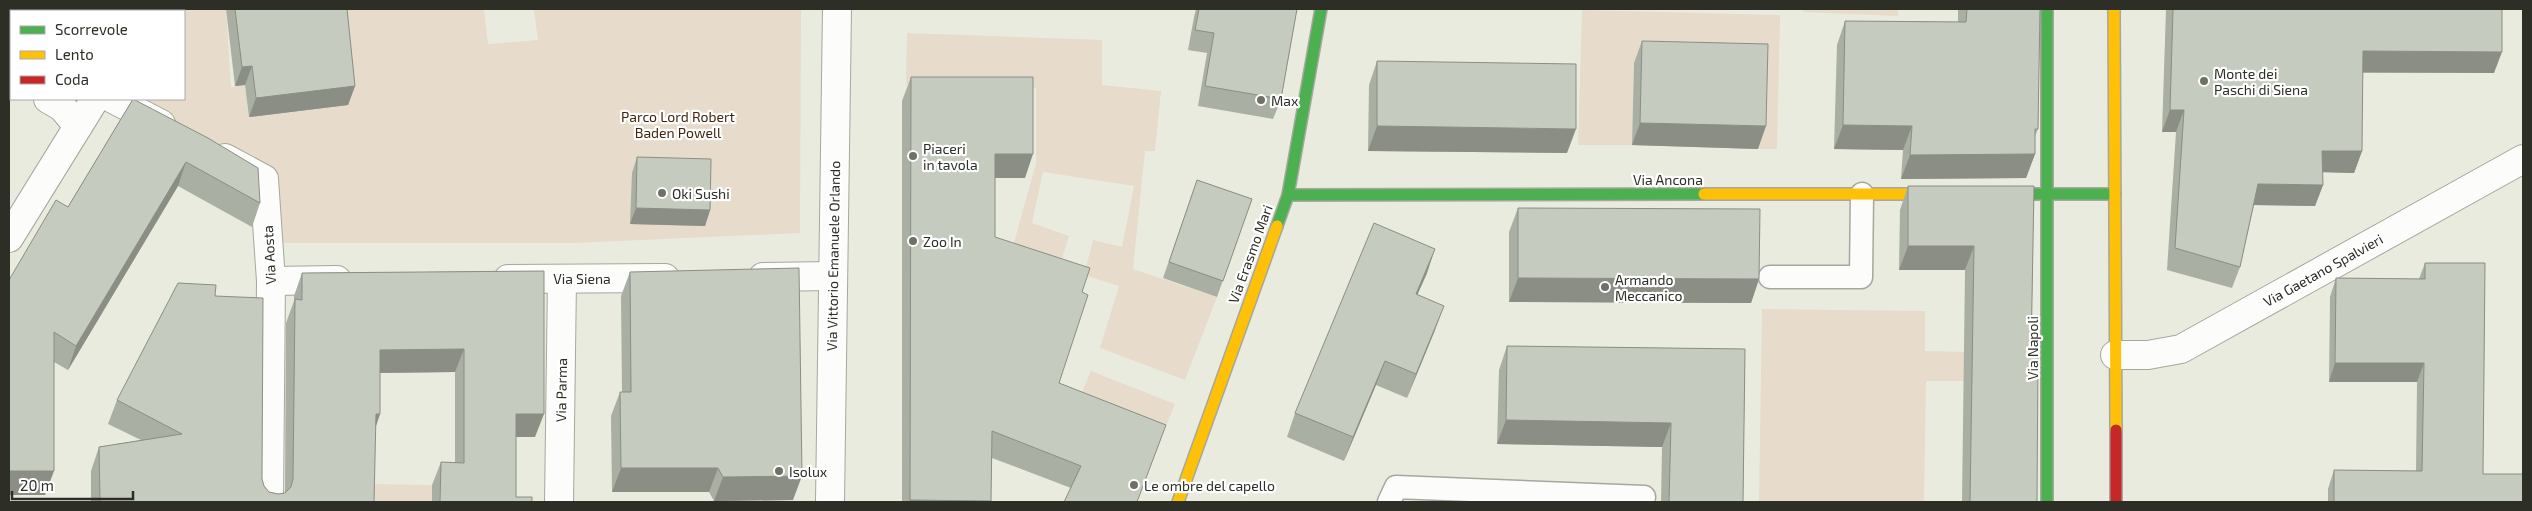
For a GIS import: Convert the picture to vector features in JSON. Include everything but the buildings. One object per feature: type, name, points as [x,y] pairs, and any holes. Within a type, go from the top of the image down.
[{"type":"street","name":"Via Vittorio Emanuele Orlando","points":[[830,502],[837,9]]},
{"type":"street","name":"Via Erasmo Mari","points":[[1178,502],[1288,195],[1321,9]]},
{"type":"street","name":"Via Napoli","points":[[2047,9],[2048,502]]},
{"type":"street","points":[[2114,9],[2116,502]]},
{"type":"street","points":[[50,100],[62,108],[78,126]]},
{"type":"street","points":[[9,238],[94,100]]},
{"type":"street","points":[[115,100],[180,134]]},
{"type":"street","name":"Via Aosta","points":[[206,148],[264,179],[271,281],[269,502]]},
{"type":"street","name":"Via Gaetano Spalvieri","points":[[2115,355],[2148,355],[2181,348],[2523,159]]},
{"type":"street","name":"Via Ancona","points":[[1288,195],[1956,194]]},
{"type":"street","points":[[1984,194],[2115,194]]},
{"type":"street","points":[[737,277],[833,276]]},
{"type":"street","name":"Via Siena","points":[[485,279],[688,278]]},
{"type":"street","name":"Via Parma","points":[[559,502],[562,279]]},
{"type":"street","points":[[271,281],[359,280]]},
{"type":"lane","points":[[1770,277],[1861,278],[1862,194]]},
{"type":"lane","points":[[1389,502],[1396,487],[1644,497]]},
{"type":"green space","name":"Parco Lord Robert Baden Powell","points":[[226,9],[231,87],[245,85],[249,117],[337,9],[484,9],[488,44],[538,40],[534,9],[801,9],[800,233],[574,243],[280,243],[273,174],[134,100],[185,100],[185,10],[177,10]]},
{"type":"green space","points":[[1803,9],[1898,9],[1898,16],[1803,12]]},
{"type":"green space","points":[[1582,10],[1780,15],[1777,149],[1758,149],[1759,66],[1634,63],[1632,145],[1578,145]]},
{"type":"green space","points":[[907,33],[1102,40],[1102,85],[1161,91],[1155,151],[1145,151],[1133,269],[1217,297],[1185,380],[1100,348],[1119,286],[1084,275],[1093,240],[1122,247],[1134,186],[1043,172],[1032,223],[1069,236],[1060,265],[1012,250],[1036,163],[1036,88],[906,84]]},
{"type":"green space","points":[[1762,309],[1925,311],[1925,351],[1965,352],[2011,381],[1926,381],[1924,502],[1759,502]]},
{"type":"green space","points":[[1091,371],[1175,404],[1157,448],[1033,399],[1076,406]]},
{"type":"green space","points":[[367,484],[432,485],[432,502],[366,502]]},
{"type":"traffic: fast","points":[[1277,226],[1288,195],[1321,9]]},
{"type":"traffic: fast","points":[[2047,9],[2047,502]]},
{"type":"traffic: fast","points":[[1288,195],[1704,194]]},
{"type":"traffic: fast","points":[[1997,194],[2115,194]]},
{"type":"traffic: slow","points":[[2114,9],[2116,430]]},
{"type":"traffic: slow","points":[[1704,194],[1944,194]]},
{"type":"traffic: slow","points":[[1178,502],[1277,226]]},
{"type":"traffic: jam","points":[[2116,430],[2116,502]]},
{"type":"place","name":"Monte dei Paschi di Siena","points":[[2204,81]]},
{"type":"place","name":"Max","points":[[1261,100]]},
{"type":"place","name":"Piaceri in tavola","points":[[913,156]]},
{"type":"place","name":"Oki Sushi","points":[[662,193]]},
{"type":"place","name":"Zoo In","points":[[913,241]]},
{"type":"place","name":"Armando Meccanico","points":[[1605,287]]},
{"type":"place","name":"Isolux","points":[[779,471]]},
{"type":"place","name":"Le ombre del capello","points":[[1134,485]]}]
